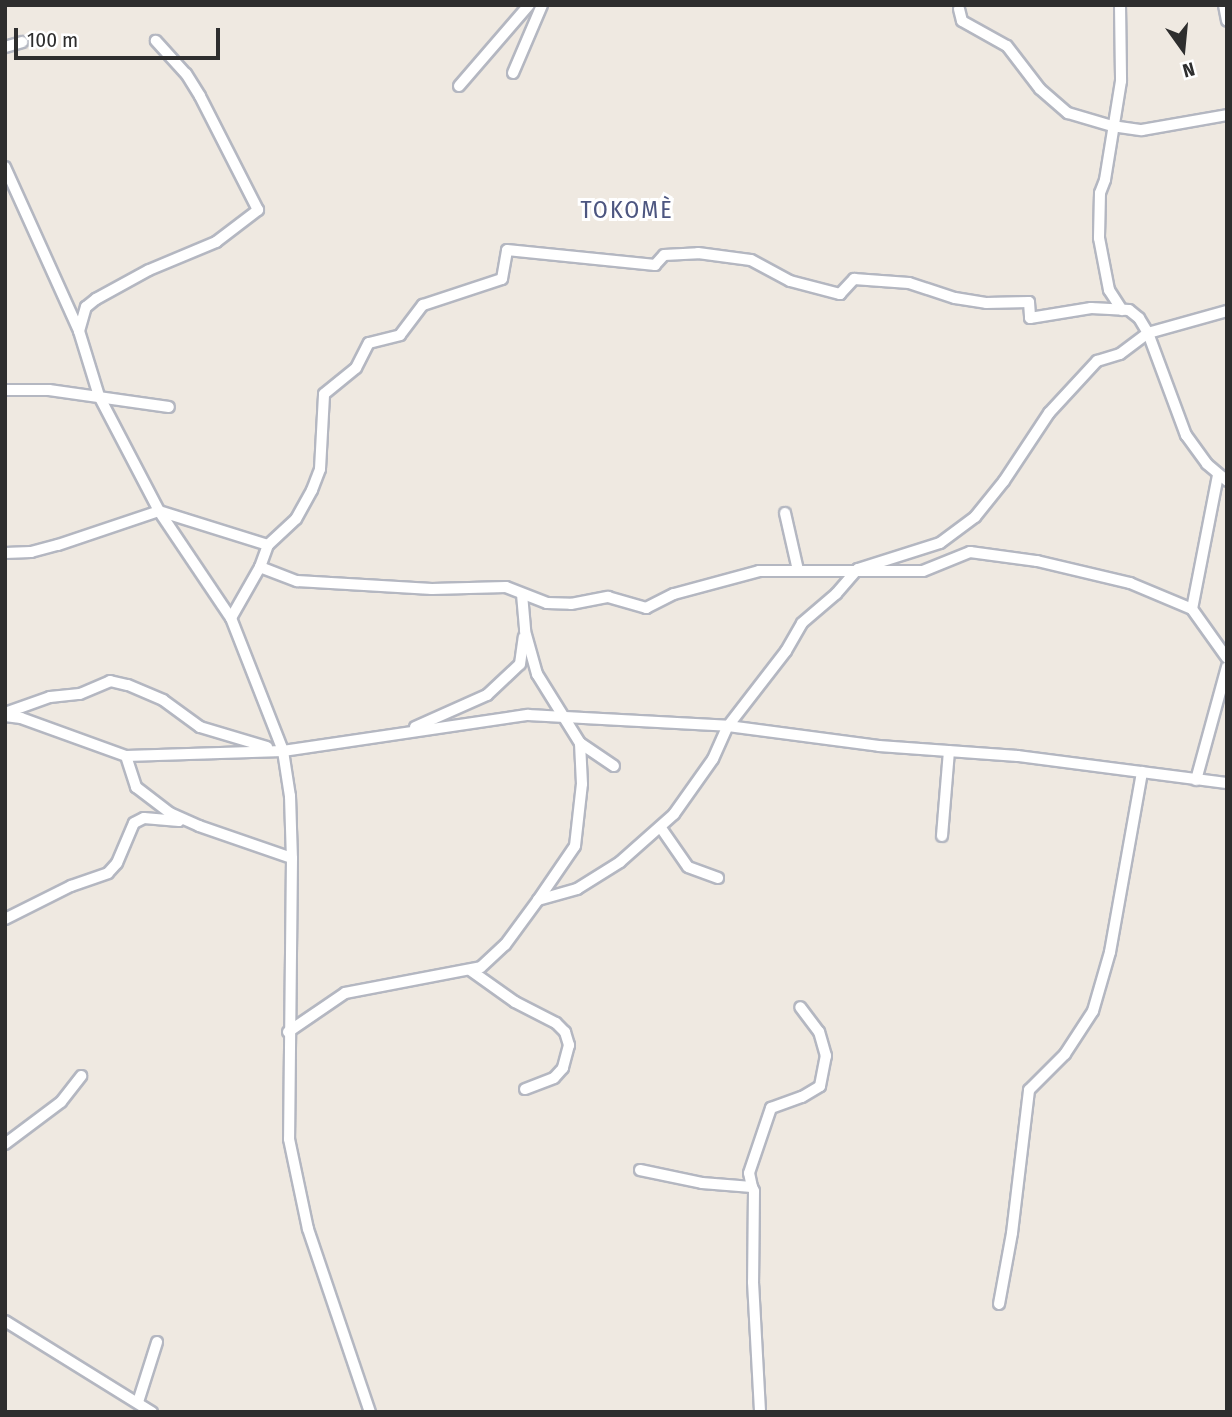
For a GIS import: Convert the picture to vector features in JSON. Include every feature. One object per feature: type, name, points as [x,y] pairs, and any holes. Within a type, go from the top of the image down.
[{"type":"street","points":[[459,86],[529,5]]},
{"type":"street","points":[[513,73],[542,5]]},
{"type":"street","points":[[1120,5],[1121,81],[1105,180],[1100,193],[1099,237],[1109,290],[1122,310]]},
{"type":"street","points":[[1224,5],[1227,21]]},
{"type":"street","points":[[959,9],[962,21],[1007,46],[1054,103],[1068,113],[1112,127],[1142,130],[1227,115]]},
{"type":"street","points":[[70,313],[86,307],[130,279],[216,242],[258,210],[187,74],[156,41]]},
{"type":"street","points":[[5,47],[23,42]]},
{"type":"street","points":[[5,167],[79,331],[99,396],[159,511],[231,618],[283,751],[290,796],[292,858],[288,1032],[289,1139],[305,1216],[370,1412]]},
{"type":"street","points":[[231,618],[260,567],[268,545],[296,519],[320,469],[324,394],[351,374],[369,343],[400,335],[423,305],[461,290],[502,279],[507,250],[655,265],[664,255],[698,253],[751,260],[790,281],[840,294],[854,279],[909,283],[955,298],[986,303],[1029,302],[1030,318],[1091,308],[1122,310],[1137,315],[1148,332],[1186,435],[1222,478],[1192,608]]},
{"type":"street","points":[[79,331],[86,307]]},
{"type":"street","points":[[538,900],[577,889],[620,863],[661,828],[713,760],[728,726],[760,688],[810,613],[836,594],[858,569],[929,548],[959,531],[975,517],[1004,481],[1049,413],[1097,361],[1119,354],[1148,332],[1227,311]]},
{"type":"street","points":[[5,390],[33,388],[169,407]]},
{"type":"street","points":[[5,553],[31,552],[58,545],[159,511],[268,545]]},
{"type":"street","points":[[785,513],[798,570]]},
{"type":"street","points":[[260,567],[297,581],[432,589],[506,587],[532,599],[560,605],[608,597],[646,608],[674,594],[759,571],[923,571],[970,552],[1037,561],[1130,583],[1192,608],[1227,657]]},
{"type":"street","points":[[522,594],[525,631],[537,674],[580,743],[614,766]]},
{"type":"street","points":[[397,734],[487,695],[520,664],[525,631]]},
{"type":"street","points":[[1196,780],[1227,667]]},
{"type":"street","points":[[5,714],[50,697],[80,694],[110,681],[128,685],[163,700],[201,727],[283,751]]},
{"type":"street","points":[[5,714],[126,756],[283,751],[528,715],[728,726],[878,746],[1018,756],[1227,783]]},
{"type":"street","points":[[288,1032],[345,993],[481,967],[505,945],[575,846],[582,784],[580,743]]},
{"type":"street","points":[[942,836],[949,751]]},
{"type":"street","points":[[126,756],[136,787],[170,813],[292,858]]},
{"type":"street","points":[[999,1304],[1012,1233],[1029,1090],[1065,1054],[1093,1010],[1110,952],[1142,772]]},
{"type":"street","points":[[5,919],[71,886],[108,873],[117,863],[135,823],[144,818],[189,822]]},
{"type":"street","points":[[661,828],[688,867],[719,878]]},
{"type":"street","points":[[470,970],[515,1002],[556,1023],[565,1032],[569,1045],[563,1068],[554,1078],[525,1089]]},
{"type":"street","points":[[760,1412],[753,1282],[754,1191],[749,1173],[771,1108],[802,1097],[820,1086],[827,1056],[819,1032],[800,1007]]},
{"type":"street","points":[[5,1144],[61,1102],[80,1076]]},
{"type":"street","points":[[640,1170],[702,1183],[752,1187]]},
{"type":"street","points":[[5,1321],[152,1412]]},
{"type":"street","points":[[138,1402],[157,1342]]},
{"type":"district","name":"TOKOMÈ","points":[[627,211]]}]
